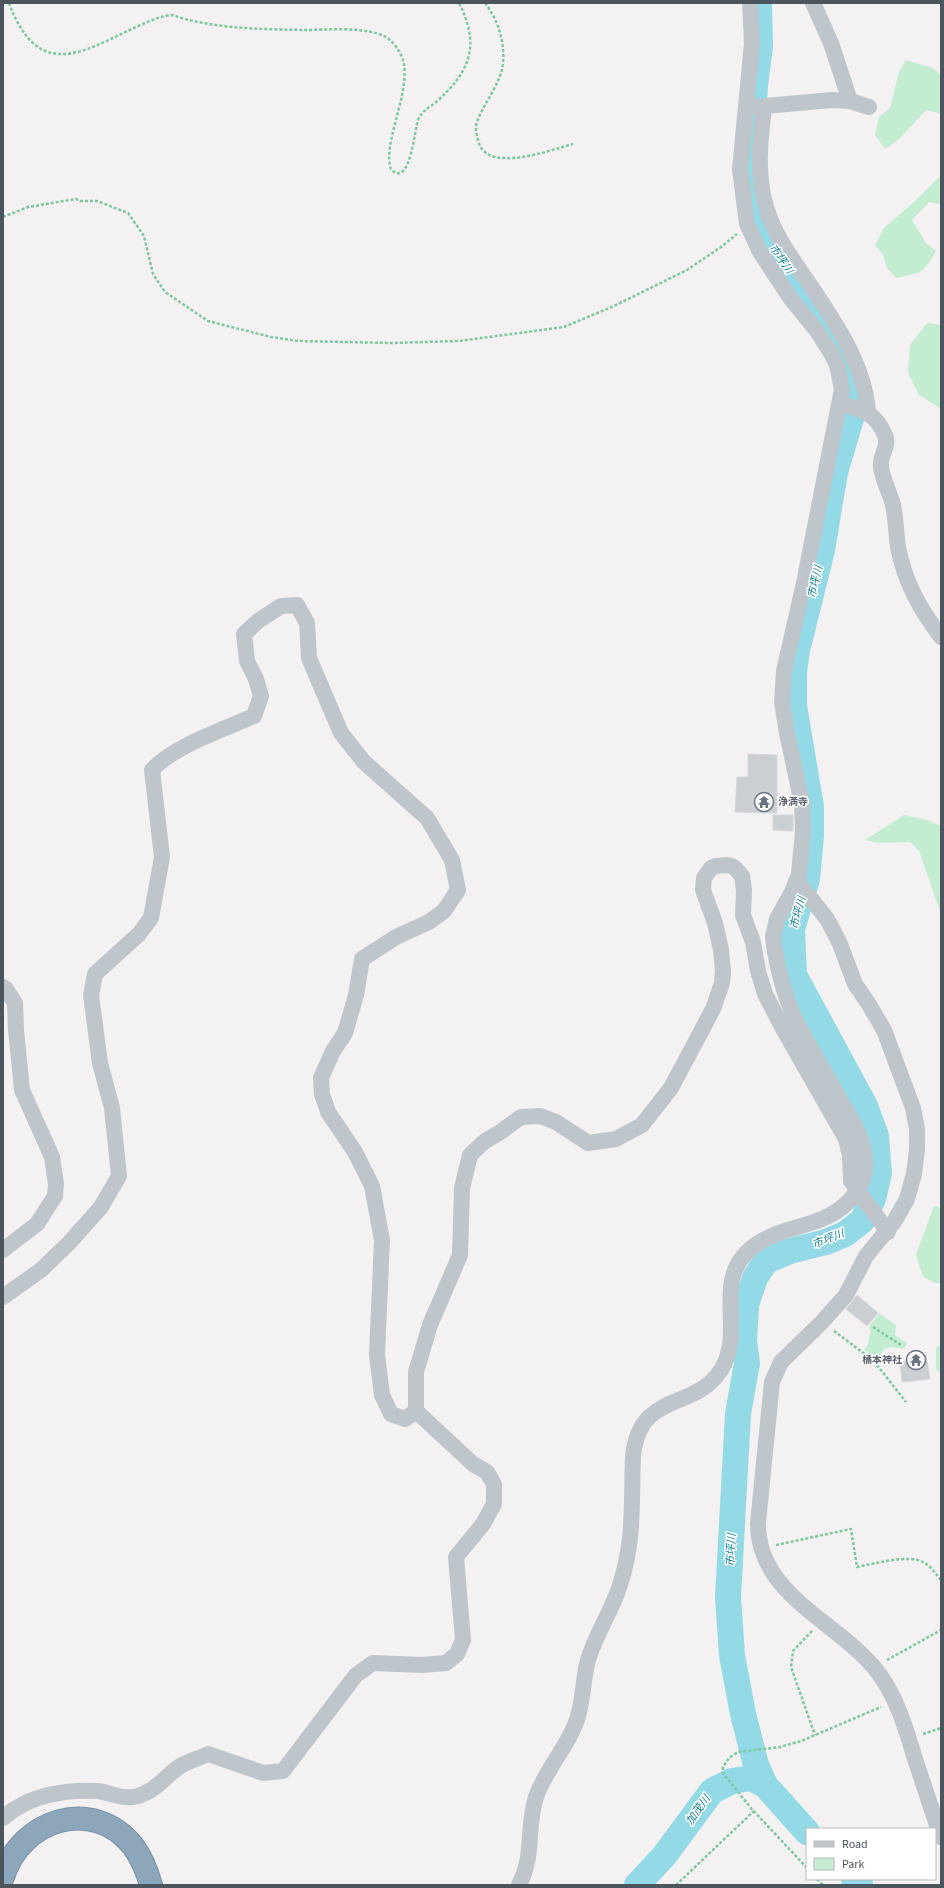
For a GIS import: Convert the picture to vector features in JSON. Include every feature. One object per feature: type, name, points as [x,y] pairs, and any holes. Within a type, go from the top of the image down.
[{"type":"highway","points":[[3,1876],[11,1858],[28,1838],[48,1825],[69,1819],[91,1820],[113,1830],[133,1846],[149,1878]]},
{"type":"street","points":[[519,1885],[528,1861],[531,1822],[536,1798],[544,1778],[567,1743],[576,1724],[588,1661],[597,1634],[620,1586],[627,1560],[632,1526],[633,1456],[640,1429],[656,1410],[701,1389],[715,1378],[727,1360],[731,1341],[730,1304],[732,1278],[745,1254],[769,1237],[828,1217],[846,1204],[858,1190],[864,1173],[865,1163],[861,1141],[857,1130],[796,1021],[788,1001],[775,955],[773,936],[777,919],[797,881],[799,874],[803,816],[784,721],[782,702],[783,685],[842,396],[841,379],[837,364],[824,342],[791,298],[760,252],[747,224],[740,169],[752,43],[750,3]]},
{"type":"street","points":[[813,3],[831,43],[850,101]]},
{"type":"street","points":[[746,107],[764,108],[832,100],[850,101],[869,107]]},
{"type":"street","points":[[764,108],[760,153],[761,175],[767,210],[786,252],[840,333],[855,362],[861,377],[868,412]]},
{"type":"street","points":[[824,342],[840,333]]},
{"type":"street","points":[[840,403],[868,412],[874,418],[886,437],[886,446],[881,460],[881,467],[894,511],[901,560],[914,597],[941,637]]},
{"type":"street","points":[[3,1297],[41,1270],[69,1243],[101,1207],[119,1176],[112,1108],[100,1063],[91,995],[95,974],[139,934],[151,918],[162,857],[152,770],[160,761],[176,751],[254,716],[260,696],[256,679],[247,661],[244,634],[258,621],[281,606],[297,605],[307,623],[309,658],[341,733],[364,762],[428,818],[452,860],[458,890],[444,911],[430,922],[396,937],[362,959],[356,995],[345,1033],[333,1051],[321,1078],[322,1094],[328,1112],[355,1152],[372,1186],[382,1240],[377,1355],[382,1395],[391,1414],[405,1419],[416,1411]]},
{"type":"street","points":[[3,1818],[33,1799],[61,1793],[99,1791],[126,1798],[140,1795],[162,1783],[181,1765],[208,1754],[263,1773],[283,1771],[356,1675],[373,1663],[422,1665],[446,1663],[457,1654],[463,1640],[456,1557],[483,1524],[494,1504],[494,1484],[487,1472],[473,1464],[416,1411],[416,1372],[430,1325],[460,1255],[462,1188],[470,1155],[485,1141],[521,1117],[540,1116],[556,1122],[588,1143],[616,1139],[642,1125],[671,1088],[701,1034],[718,995],[723,976],[722,957],[715,923],[705,899],[703,882],[707,873],[716,866],[728,865],[734,867],[742,876],[744,890],[743,915],[753,942],[760,982],[781,1025],[846,1139],[850,1156],[851,1181],[888,1232]]},
{"type":"street","points":[[797,881],[826,919],[840,944],[855,984],[868,1002],[884,1030],[913,1108],[917,1140],[914,1174],[906,1199],[888,1232],[866,1256],[846,1295],[822,1322],[781,1362],[772,1382],[758,1523],[761,1548],[779,1582],[851,1645],[874,1668],[895,1702],[909,1738],[941,1837]]},
{"type":"street","points":[[3,986],[15,1002],[16,1030],[22,1090],[52,1157],[56,1184],[55,1196],[37,1224],[3,1250]]},
{"type":"path","points":[[9,3],[20,28],[27,39],[41,50],[54,53],[72,53],[93,47],[164,16],[172,15],[220,25],[369,32],[386,37],[397,47],[404,64],[402,97],[390,147],[389,159],[391,169],[397,173],[401,172],[407,166],[416,127],[424,111],[435,103],[458,78],[469,59],[471,45],[469,29],[459,3]]},
{"type":"path","points":[[485,3],[500,32],[503,64],[497,82],[477,124],[479,144],[486,154],[496,158],[525,156],[573,144]]},
{"type":"path","points":[[3,217],[28,207],[76,199],[80,201],[97,202],[128,213],[144,236],[153,274],[165,292],[208,321],[271,337],[298,341],[391,343],[459,341],[564,327],[614,306],[687,270],[721,247],[747,224]]},
{"type":"path","points":[[822,1322],[873,1360],[906,1402]]},
{"type":"path","points":[[873,1327],[901,1345]]},
{"type":"path","points":[[761,1548],[851,1529],[857,1567],[894,1560],[915,1560],[921,1561],[931,1568],[941,1580]]},
{"type":"path","points":[[815,1735],[791,1667],[794,1651],[821,1620]]},
{"type":"path","points":[[874,1668],[941,1630]]},
{"type":"path","points":[[806,1867],[750,1807],[723,1773],[723,1767],[729,1758],[738,1752],[790,1744],[895,1702]]},
{"type":"path","points":[[909,1738],[941,1728]]},
{"type":"path","points":[[676,1885],[754,1811]]},
{"type":"green space","points":[[906,60],[933,68],[941,75],[941,114],[927,110],[897,141],[885,149],[875,135],[879,117],[890,108],[899,72]]},
{"type":"green space","points":[[941,175],[941,204],[929,202],[912,220],[926,243],[936,251],[928,264],[920,271],[911,275],[896,278],[887,268],[883,255],[875,245],[884,228],[915,201]]},
{"type":"green space","points":[[927,323],[941,325],[941,416],[940,408],[919,395],[908,373],[910,345]]},
{"type":"green space","points":[[904,815],[927,820],[941,826],[941,914],[919,851],[910,842],[879,843],[865,840]]},
{"type":"green space","points":[[934,1206],[941,1208],[941,1283],[935,1283],[923,1277],[916,1254]]},
{"type":"green space","points":[[879,1313],[896,1325],[895,1335],[907,1343],[904,1349],[892,1347],[884,1349],[879,1358],[877,1358],[873,1357],[864,1350],[868,1344],[871,1332],[869,1327]]},
{"type":"green space","points":[[941,1344],[941,1374],[936,1369],[936,1348]]},
{"type":"building","points":[[748,754],[777,755],[777,813],[735,812],[737,777],[748,777]]},
{"type":"building","points":[[773,815],[793,815],[793,831],[773,830]]},
{"type":"building","points":[[857,1295],[878,1313],[867,1326],[846,1309]]},
{"type":"building","points":[[926,1355],[930,1379],[902,1382],[900,1362],[913,1361],[912,1357]]},
{"type":"waterway","name":"市坪川","points":[[759,3],[760,47],[755,85],[750,177],[760,228],[811,305],[838,342],[849,367],[854,386],[853,412],[835,472],[822,550],[797,650],[794,672],[794,706],[811,807],[811,836],[807,879],[792,929],[794,975],[865,1106],[876,1136],[879,1173],[873,1199],[862,1221],[845,1234],[826,1242],[790,1251],[766,1261],[755,1278],[746,1305],[744,1341],[747,1363],[738,1414],[728,1597],[732,1655],[743,1714],[756,1765],[765,1785]]},
{"type":"waterway","name":"加茂川","points":[[637,1885],[664,1856],[712,1791],[732,1781],[751,1778],[765,1785],[806,1831]]},
{"type":"waterway","name":"加茂川","points":[[855,1880],[860,1885]]},
{"type":"place","name":"浄満寺","points":[[764,802]]},
{"type":"place","name":"橘本神社","points":[[916,1360]]}]
